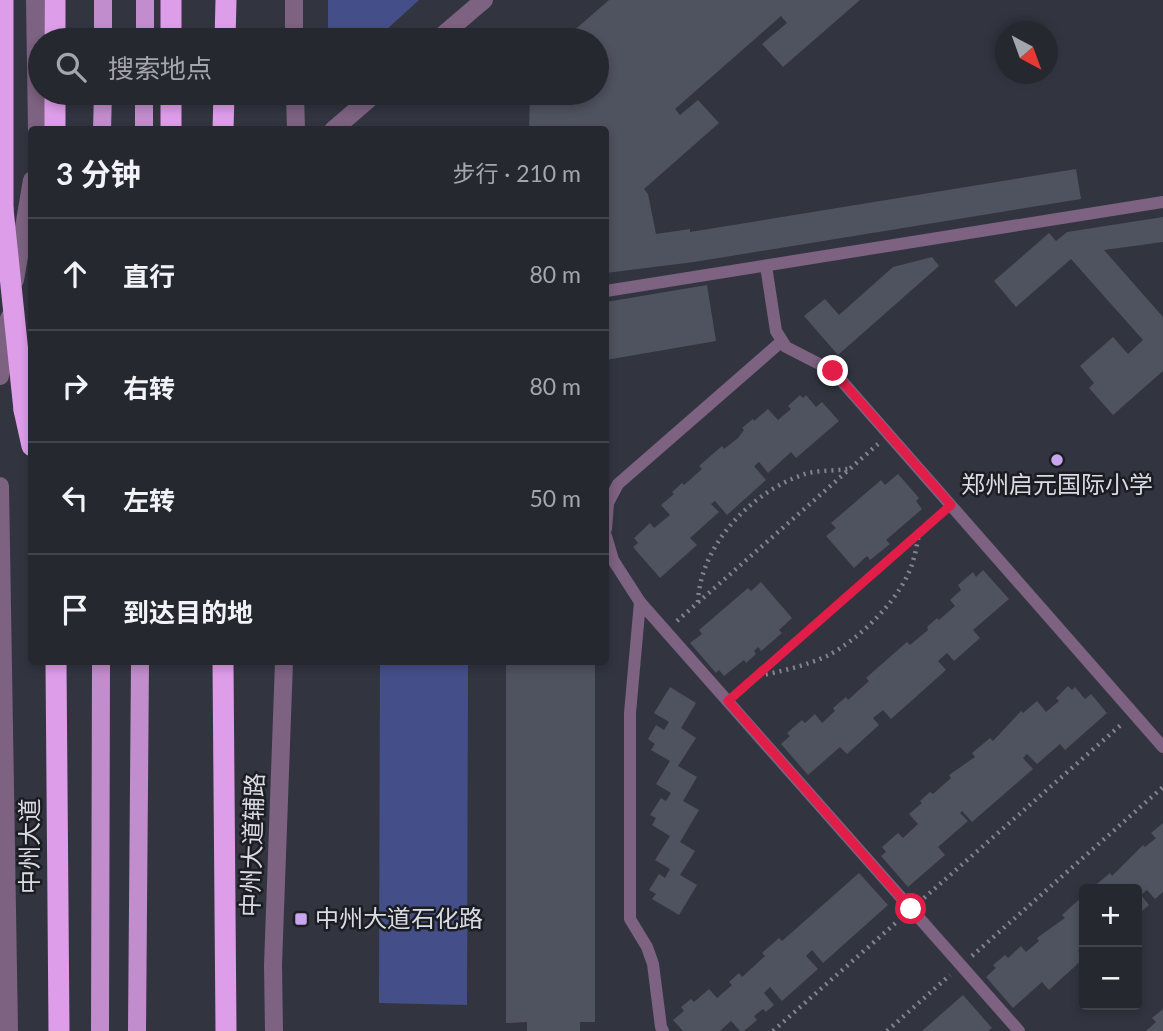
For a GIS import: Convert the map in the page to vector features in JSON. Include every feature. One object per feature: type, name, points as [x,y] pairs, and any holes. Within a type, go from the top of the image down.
[{"type":"highway","points":[[3,0],[3,209],[28,428]]},
{"type":"highway","points":[[55,0],[55,28]]},
{"type":"highway","points":[[171,0],[171,28]]},
{"type":"highway","points":[[225,28],[226,0]]},
{"type":"highway","points":[[55,105],[55,126]]},
{"type":"highway","points":[[171,105],[171,126]]},
{"type":"highway","points":[[223,126],[224,105]]},
{"type":"highway","name":"中州大道","points":[[56,665],[59,1031]]},
{"type":"highway","points":[[223,665],[226,1031]]},
{"type":"main road","points":[[103,0],[103,28]]},
{"type":"main road","points":[[145,0],[145,28]]},
{"type":"main road","points":[[102,126],[103,105]]},
{"type":"main road","points":[[144,105],[144,126]]},
{"type":"main road","points":[[100,1031],[101,665]]},
{"type":"main road","points":[[138,1031],[140,665]]},
{"type":"street","points":[[36,0],[36,28]]},
{"type":"street","points":[[294,0],[294,28]]},
{"type":"street","points":[[451,28],[484,0]]},
{"type":"street","points":[[37,105],[37,126]]},
{"type":"street","points":[[295,105],[296,126]]},
{"type":"street","points":[[338,126],[362,105]]},
{"type":"street","points":[[0,376],[28,204]]},
{"type":"street","points":[[0,486],[9,1031]]},
{"type":"street","name":"中州大道辅路","points":[[274,1031],[274,951],[284,665]]},
{"type":"lane","points":[[609,291],[1163,202]]},
{"type":"lane","points":[[766,266],[776,331],[786,347],[798,356],[833,371],[1163,747]]},
{"type":"lane","points":[[609,501],[618,484],[782,341]]},
{"type":"lane","points":[[609,546],[613,560],[640,602],[1019,1031]]},
{"type":"lane","points":[[640,602],[630,713],[630,919],[647,947],[653,964],[663,1031]]},
{"type":"path","points":[[666,631],[889,435]]},
{"type":"path","points":[[698,602],[698,584],[705,566],[720,539],[736,519],[773,487],[807,473],[849,469]]},
{"type":"path","points":[[728,701],[951,505]]},
{"type":"path","points":[[756,676],[804,665],[829,654],[869,624],[900,590],[913,563],[919,533]]},
{"type":"path","points":[[773,1031],[1134,714]]},
{"type":"path","points":[[887,1031],[1163,787]]},
{"type":"shaded area","points":[[328,0],[419,0],[388,28],[328,28]]},
{"type":"shaded area","points":[[380,665],[468,665],[467,1005],[379,1003]]},
{"type":"building","points":[[609,0],[860,0],[783,67],[762,44],[787,23],[781,16],[675,109],[680,115],[698,100],[719,123],[644,189],[648,194],[656,234],[690,229],[690,232],[1076,169],[1081,199],[694,262],[609,273],[609,126],[529,126],[530,105],[609,105],[609,28],[577,28]]},
{"type":"building","points":[[1163,217],[1163,242],[1104,250],[1163,317],[1163,371],[1113,415],[1089,388],[1094,383],[1080,366],[1113,337],[1128,354],[1143,340],[1071,259],[1016,307],[994,281],[1049,233],[1056,241],[1067,232]]},
{"type":"building","points":[[932,257],[939,266],[838,355],[804,316],[825,299],[839,315],[893,267]]},
{"type":"building","points":[[707,285],[716,341],[609,359],[609,301]]},
{"type":"building","points":[[800,395],[803,398],[806,395],[816,407],[822,402],[839,421],[796,458],[791,452],[768,473],[759,462],[754,466],[766,480],[727,515],[715,501],[711,504],[719,512],[690,538],[697,545],[660,578],[633,547],[638,543],[634,538],[650,523],[654,528],[670,515],[661,505],[682,483],[684,485],[702,469],[699,466],[722,446],[724,449],[738,438],[744,430],[742,428],[768,409],[778,420],[791,409],[788,406]]},
{"type":"building","points":[[898,474],[919,498],[916,501],[922,509],[886,540],[890,544],[870,560],[867,556],[854,568],[826,536],[836,528],[831,523],[881,480],[885,485]]},
{"type":"building","points":[[983,570],[1009,599],[973,630],[980,638],[954,661],[947,653],[938,661],[946,670],[891,719],[883,710],[873,718],[879,725],[847,754],[840,747],[808,775],[781,744],[790,736],[787,733],[802,720],[805,723],[815,714],[822,723],[835,711],[833,708],[846,697],[848,700],[869,681],[866,678],[907,642],[910,645],[928,630],[927,627],[937,618],[939,620],[955,606],[950,600],[961,590],[958,585],[973,572],[976,577]]},
{"type":"building","points":[[761,582],[792,618],[779,630],[782,633],[761,651],[758,647],[754,651],[756,654],[746,663],[744,660],[724,676],[719,670],[716,673],[690,643],[702,634],[699,630],[748,588],[751,591]]},
{"type":"building","points":[[506,665],[595,665],[595,1022],[580,1022],[580,1031],[527,1031],[527,1022],[506,1023]]},
{"type":"building","points":[[1068,686],[1072,690],[1075,687],[1085,699],[1091,694],[1107,713],[1065,750],[1060,744],[1037,764],[1027,754],[1023,758],[1033,769],[972,822],[962,811],[960,813],[968,821],[938,847],[945,855],[908,887],[881,856],[886,852],[882,847],[898,833],[903,838],[918,824],[909,814],[930,792],[933,794],[951,778],[949,775],[975,757],[972,753],[990,738],[993,741],[1021,711],[1023,713],[1037,701],[1046,712],[1059,701],[1056,698]]},
{"type":"building","points":[[670,687],[696,703],[681,728],[696,738],[678,766],[697,777],[683,801],[699,810],[680,842],[695,851],[680,875],[697,885],[679,915],[652,899],[656,894],[649,890],[659,874],[665,878],[670,869],[655,860],[670,836],[652,825],[656,818],[650,815],[661,798],[666,801],[671,793],[656,784],[670,761],[651,750],[655,744],[648,739],[656,725],[664,730],[669,722],[654,713]]},
{"type":"building","points":[[1163,823],[1163,892],[1155,899],[1147,890],[1142,894],[1142,884],[1097,884],[1110,873],[1112,876],[1143,845],[1145,847],[1156,838],[1151,833]]},
{"type":"building","points":[[859,873],[888,905],[823,963],[812,950],[806,956],[818,969],[782,1001],[770,987],[764,993],[774,1005],[766,1012],[763,1009],[754,1016],[757,1020],[744,1031],[740,1031],[731,1021],[720,1031],[683,1031],[673,1020],[684,1011],[681,1007],[691,999],[694,1002],[709,989],[717,998],[732,985],[729,982],[739,973],[742,977],[765,956],[762,953],[779,938],[782,941]]},
{"type":"building","points":[[1142,896],[1149,905],[1142,911]]},
{"type":"building","points":[[1079,900],[1079,963],[1049,990],[1042,982],[1013,1008],[986,977],[996,968],[993,965],[1005,955],[1008,958],[1021,946],[1026,952],[1039,941],[1037,938],[1065,918],[1062,915]]},
{"type":"building","points":[[963,995],[992,1028],[988,1031],[922,1031]]},
{"type":"building","points":[[1163,1009],[1163,1031],[1146,1031],[1156,1022],[1152,1018]]},
{"type":"place","name":"郑州启元国际小学","points":[[1057,460]]},
{"type":"place","name":"中州大道石化路","points":[[301,919]]},
{"type":"route","points":[[833,371],[951,505],[728,701],[911,909]]}]
